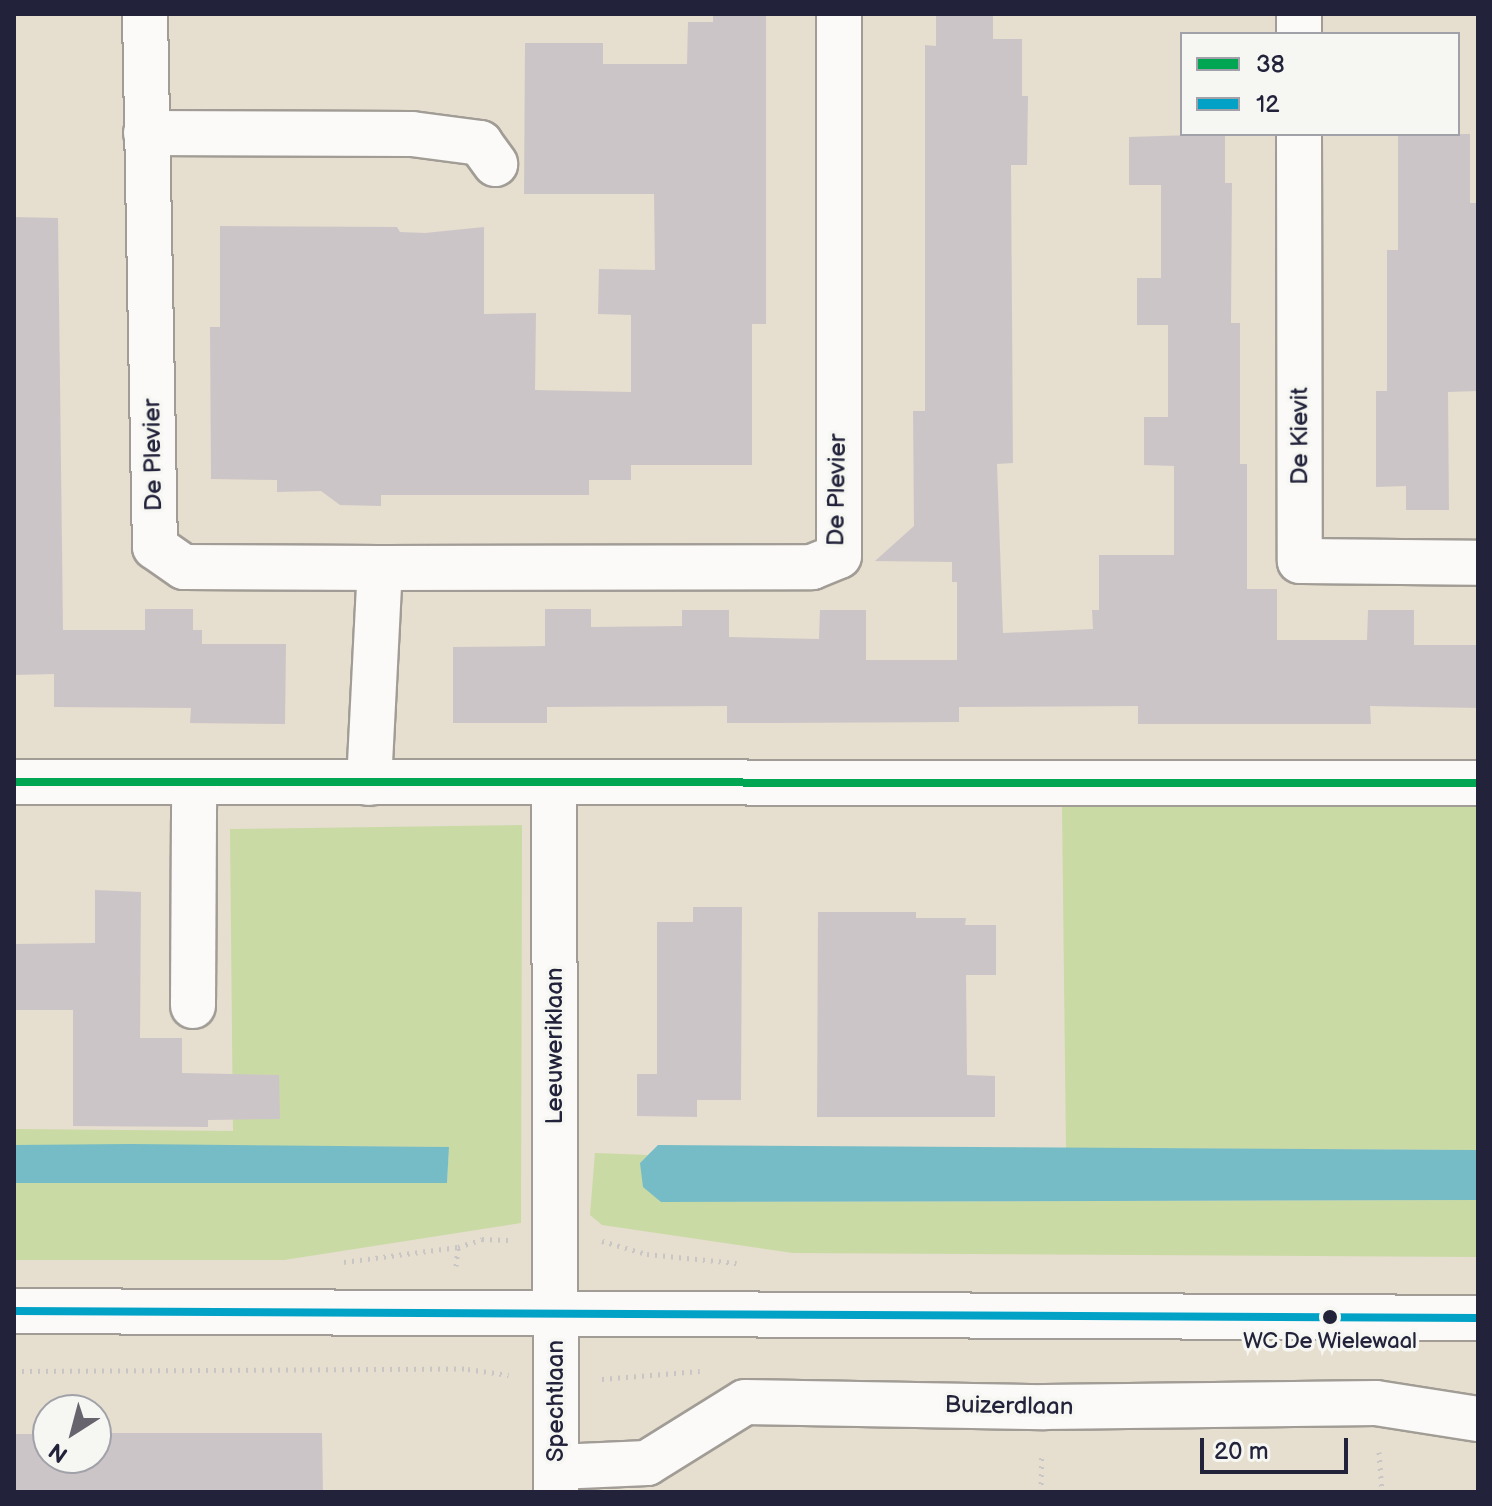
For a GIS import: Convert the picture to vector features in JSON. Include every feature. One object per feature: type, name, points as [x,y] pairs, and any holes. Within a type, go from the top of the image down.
[{"type":"street","name":"De Plevier","points":[[145,14],[155,547],[184,567],[380,568],[812,567],[839,556],[839,14]]},
{"type":"street","points":[[146,133],[412,134],[480,143],[495,164]]},
{"type":"street","name":"De Kievit","points":[[1299,136],[1300,561],[1478,563]]},
{"type":"street","points":[[369,783],[380,568]]},
{"type":"street","points":[[14,782],[1478,783]]},
{"type":"street","name":"Leeuweriklaan","points":[[554,782],[556,1311]]},
{"type":"street","points":[[193,1006],[194,783]]},
{"type":"street","points":[[14,1311],[556,1311],[1478,1318]]},
{"type":"street","name":"Spechtlaan","points":[[556,1311],[556,1479]]},
{"type":"street","name":"Buizerdlaan","points":[[556,1479],[647,1463],[745,1402],[1120,1407],[1376,1403],[1478,1419]]},
{"type":"green space","points":[[1062,804],[1476,806],[1478,1150],[1066,1148]]},
{"type":"green space","points":[[522,825],[521,1223],[284,1260],[14,1260],[14,1183],[447,1183],[449,1147],[14,1145],[14,1129],[233,1131],[230,829]]},
{"type":"green space","points":[[595,1153],[648,1155],[640,1163],[661,1202],[1478,1200],[1478,1257],[793,1253],[602,1225],[590,1215]]},
{"type":"water","points":[[14,1145],[449,1147],[447,1183],[14,1183]]},
{"type":"water","points":[[658,1145],[1478,1150],[1478,1200],[661,1202],[643,1187],[640,1163]]},
{"type":"building","points":[[713,14],[766,14],[766,324],[752,324],[752,465],[631,465],[631,480],[589,480],[589,495],[381,495],[381,506],[340,505],[321,491],[277,492],[277,480],[211,479],[210,327],[220,327],[220,226],[397,227],[400,232],[425,233],[484,227],[484,314],[536,313],[535,390],[631,392],[631,315],[598,314],[599,269],[655,270],[654,194],[524,194],[525,43],[603,43],[603,64],[687,64],[688,22],[713,22]]},
{"type":"building","points":[[936,14],[993,14],[993,39],[1022,39],[1022,96],[1028,96],[1027,165],[1011,165],[1013,463],[997,464],[1003,633],[1093,629],[1092,610],[1099,610],[1099,555],[1174,555],[1174,466],[1144,465],[1144,417],[1168,417],[1168,325],[1137,325],[1137,278],[1161,278],[1161,185],[1129,185],[1129,137],[1225,136],[1225,183],[1232,183],[1231,323],[1240,323],[1240,464],[1247,464],[1247,589],[1277,589],[1277,640],[1367,640],[1368,610],[1414,610],[1414,645],[1478,645],[1478,708],[1370,706],[1371,724],[1138,724],[1138,706],[959,707],[959,722],[774,723],[727,723],[727,706],[547,707],[547,723],[453,723],[453,647],[545,646],[545,609],[591,609],[591,627],[682,626],[682,610],[729,610],[729,637],[819,639],[820,610],[866,610],[866,660],[957,660],[957,582],[952,582],[952,562],[875,561],[914,526],[913,411],[925,411],[925,45],[936,46]]},
{"type":"building","points":[[1470,134],[1470,203],[1478,203],[1478,391],[1448,392],[1449,510],[1406,510],[1406,486],[1376,487],[1376,391],[1387,391],[1387,250],[1398,250],[1398,136]]},
{"type":"building","points":[[14,217],[58,218],[63,630],[145,630],[145,609],[193,609],[193,630],[202,630],[202,644],[286,644],[285,724],[190,723],[191,708],[54,707],[54,674],[14,675]]},
{"type":"building","points":[[95,890],[141,892],[140,1038],[182,1038],[182,1073],[279,1075],[280,1119],[208,1120],[208,1127],[73,1126],[73,1010],[14,1010],[14,944],[95,943]]},
{"type":"building","points":[[693,907],[742,907],[741,1100],[697,1100],[697,1117],[637,1116],[637,1074],[657,1074],[657,922],[693,922]]},
{"type":"building","points":[[818,912],[916,912],[916,918],[966,918],[965,925],[996,925],[996,975],[966,975],[967,1075],[995,1076],[995,1117],[817,1117]]},
{"type":"building","points":[[112,1433],[322,1433],[323,1492],[14,1492],[14,1434],[32,1434],[32,1474],[112,1474]]},
{"type":"transit line","name":"38","points":[[14,782],[1478,783]]},
{"type":"transit line","name":"12","points":[[14,1311],[1478,1318]]},
{"type":"place","name":"WC De Wielewaal","points":[[1330,1317]]}]
